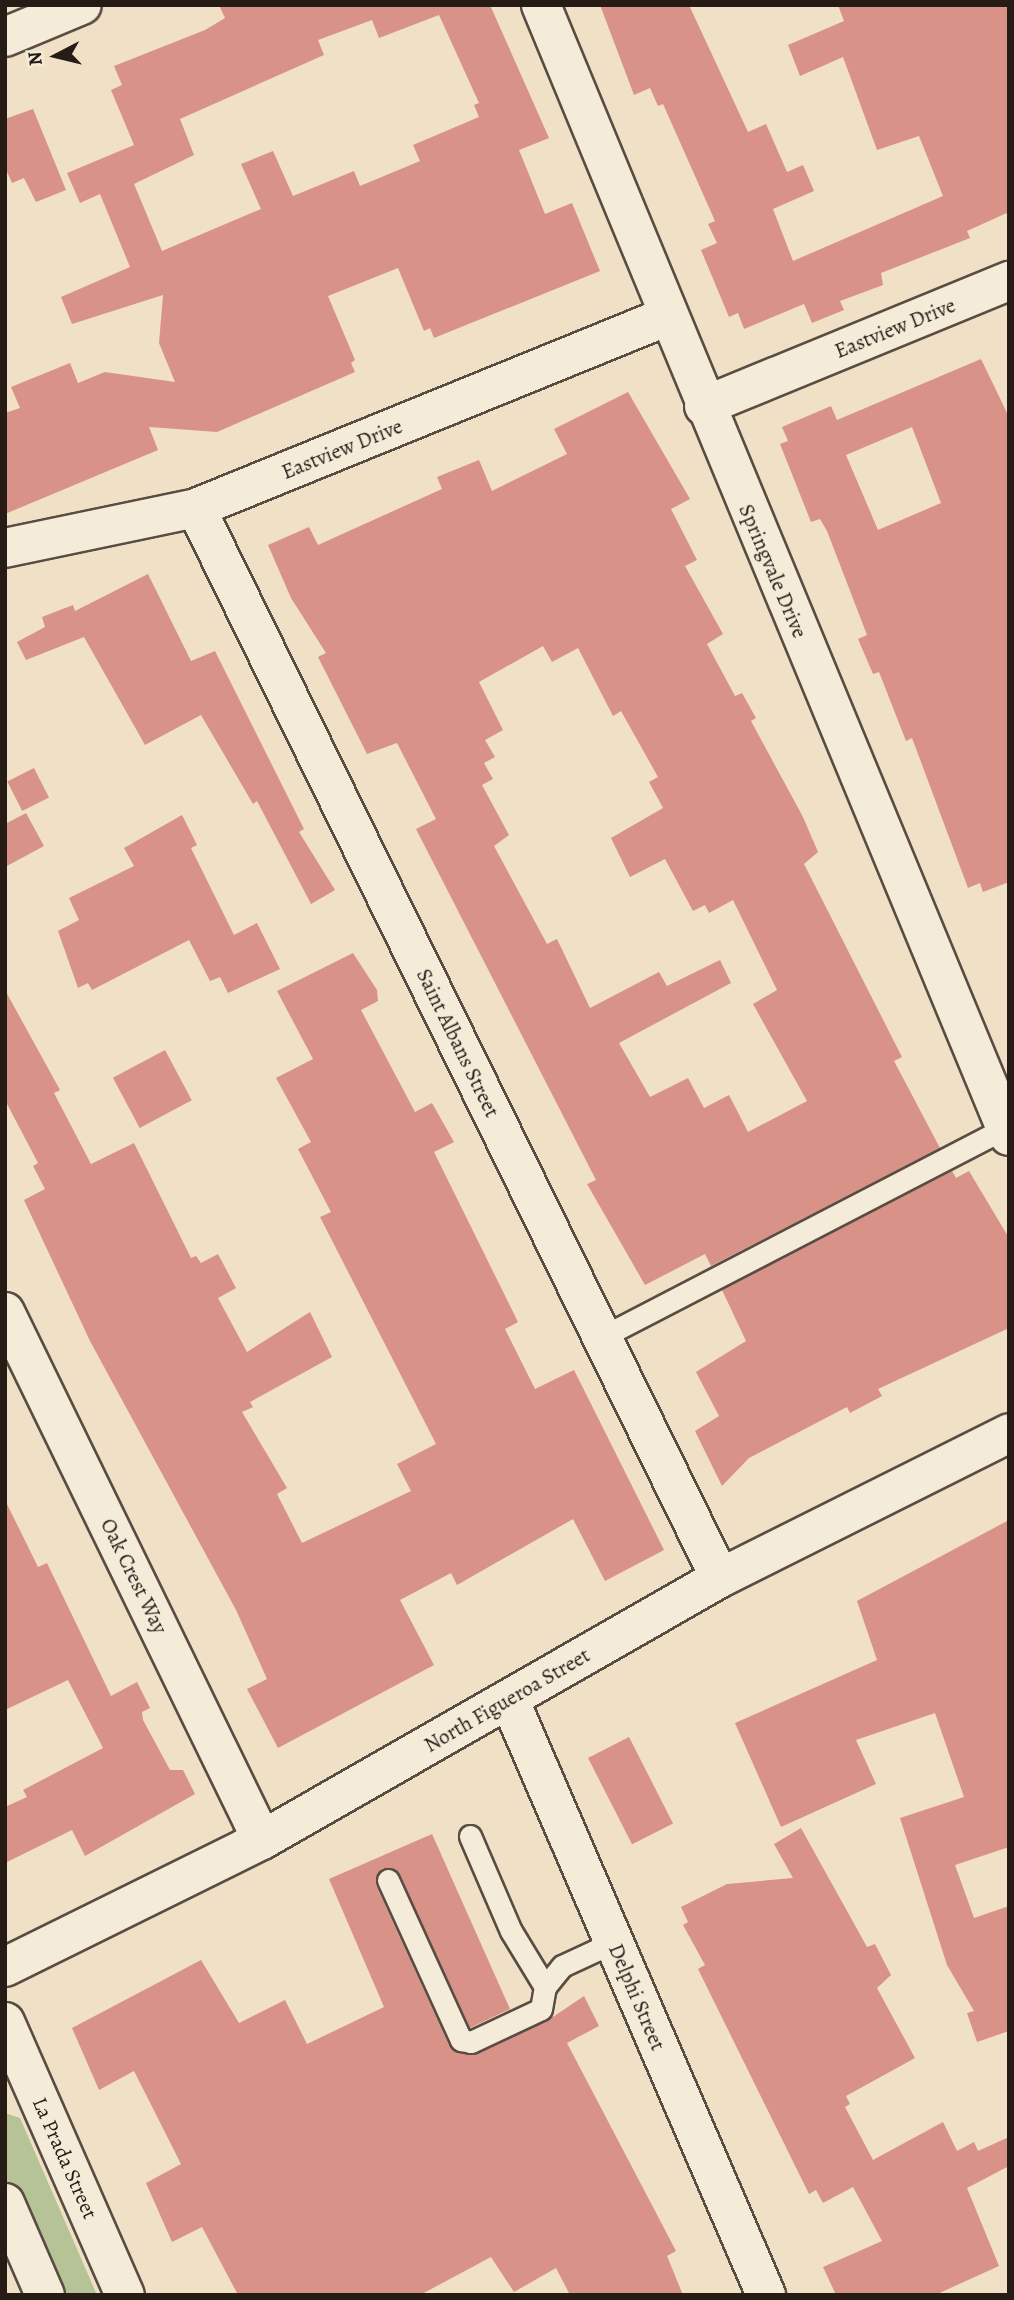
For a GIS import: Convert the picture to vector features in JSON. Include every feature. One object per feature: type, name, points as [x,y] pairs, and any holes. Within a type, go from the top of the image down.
[{"type":"street","points":[[5,37],[82,5]]},
{"type":"street","name":"Springvale Drive","points":[[541,5],[704,406],[1007,1132]]},
{"type":"street","name":"Eastview Drive","points":[[704,406],[1009,281]]},
{"type":"street","name":"Eastview Drive","points":[[5,548],[196,508],[668,316]]},
{"type":"street","name":"Saint Albans Street","points":[[196,508],[720,1578]]},
{"type":"street","name":"Oak Crest Way","points":[[5,1312],[262,1840]]},
{"type":"street","name":"North Figueroa Street","points":[[5,1966],[262,1840],[720,1578],[1009,1433]]},
{"type":"street","name":"Delphi Street","points":[[509,1699],[766,2295]]},
{"type":"street","name":"La Prada Street","points":[[5,2022],[125,2295]]},
{"type":"street","points":[[5,2203],[45,2295]]},
{"type":"lane","points":[[602,1336],[1007,1132]]},
{"type":"lane","points":[[470,1836],[511,1931],[545,1987]]},
{"type":"lane","points":[[388,1880],[461,2040],[471,2042],[541,2009],[545,1987],[562,1966],[614,1942]]},
{"type":"green space","points":[[5,2113],[20,2118],[97,2295],[56,2295],[5,2177]]},
{"type":"building","points":[[219,5],[490,5],[549,138],[519,150],[545,214],[572,203],[600,271],[434,338],[430,328],[424,331],[398,268],[328,296],[355,360],[351,363],[355,372],[217,432],[149,427],[158,450],[5,514],[5,413],[20,408],[11,387],[70,363],[78,383],[105,372],[175,382],[159,343],[163,295],[72,324],[61,297],[130,267],[100,194],[80,203],[67,173],[134,145],[111,90],[122,85],[114,66],[205,30],[225,18]],"holes":[[[439,15],[479,103],[474,105],[479,117],[413,145],[420,161],[360,186],[354,171],[293,196],[273,151],[241,164],[261,209],[162,251],[134,184],[194,155],[180,119],[324,55],[318,40],[372,20],[379,38]]]},
{"type":"building","points":[[600,5],[689,5],[748,132],[766,124],[787,172],[803,165],[814,191],[773,209],[793,261],[943,196],[919,136],[877,150],[843,57],[800,76],[788,45],[844,21],[838,5],[1009,5],[1009,212],[967,231],[970,238],[881,273],[883,285],[840,301],[844,310],[812,323],[804,304],[744,329],[738,313],[729,317],[701,250],[717,243],[708,224],[715,221],[663,104],[658,106],[650,88],[634,95]]},
{"type":"building","points":[[33,109],[66,190],[36,202],[24,178],[12,183],[5,167],[5,119]]},
{"type":"building","points":[[981,359],[1009,417],[1009,882],[983,892],[980,883],[968,888],[912,738],[906,741],[879,672],[873,674],[858,639],[867,635],[827,531],[820,519],[811,522],[780,444],[788,441],[782,427],[831,406],[837,420]],"holes":[[[912,427],[941,503],[878,530],[846,455]]]},
{"type":"building","points":[[628,392],[690,499],[671,509],[697,560],[685,566],[723,634],[707,644],[735,696],[742,693],[756,718],[751,721],[803,817],[818,852],[804,864],[902,1057],[894,1061],[940,1148],[711,1266],[705,1254],[645,1285],[587,1184],[596,1180],[416,829],[436,819],[397,743],[367,754],[318,657],[326,653],[291,598],[268,545],[309,527],[318,545],[442,489],[437,477],[479,460],[492,491],[567,454],[554,429]],"holes":[[[543,646],[552,662],[578,648],[613,716],[621,711],[658,777],[649,782],[663,808],[611,838],[630,877],[665,859],[693,911],[705,905],[709,913],[733,900],[777,990],[753,1004],[807,1101],[748,1132],[729,1095],[704,1108],[688,1078],[650,1097],[619,1043],[731,983],[720,960],[667,986],[659,972],[590,1008],[557,939],[547,944],[494,846],[509,835],[482,785],[493,779],[484,763],[495,757],[485,740],[503,730],[479,682]]]},
{"type":"building","points":[[148,574],[191,661],[215,651],[304,829],[299,832],[335,890],[311,904],[257,801],[253,804],[201,715],[145,745],[84,637],[26,660],[17,642],[45,627],[42,617],[73,605],[75,611]]},
{"type":"building","points":[[34,768],[49,797],[22,811],[7,782]]},
{"type":"building","points":[[26,813],[44,846],[5,867],[5,824]]},
{"type":"building","points":[[182,815],[197,845],[191,848],[234,935],[257,923],[280,969],[228,993],[220,977],[210,981],[189,940],[92,990],[88,983],[78,988],[58,931],[79,920],[69,898],[134,866],[124,848]]},
{"type":"building","points":[[353,953],[377,990],[378,1001],[361,1010],[415,1112],[432,1103],[454,1142],[434,1152],[518,1322],[505,1329],[535,1389],[574,1370],[664,1550],[605,1581],[573,1519],[457,1585],[451,1573],[400,1600],[434,1665],[278,1748],[247,1689],[267,1679],[236,1610],[90,1341],[24,1200],[45,1189],[33,1166],[38,1163],[5,1100],[5,990],[60,1090],[54,1093],[91,1164],[134,1143],[191,1258],[196,1256],[201,1263],[218,1254],[236,1288],[218,1298],[247,1352],[310,1312],[332,1357],[250,1402],[253,1407],[242,1412],[287,1488],[277,1494],[302,1543],[411,1491],[397,1464],[436,1444],[320,1217],[331,1212],[298,1149],[311,1142],[276,1078],[313,1059],[277,991]]},
{"type":"building","points":[[165,1050],[192,1100],[140,1128],[113,1078]]},
{"type":"building","points":[[952,1171],[956,1178],[969,1171],[1009,1238],[1009,1328],[878,1389],[882,1396],[850,1413],[847,1407],[749,1458],[722,1486],[695,1431],[719,1416],[696,1372],[746,1341],[722,1290]]},
{"type":"building","points":[[5,1500],[38,1567],[47,1563],[111,1696],[137,1682],[150,1708],[142,1712],[143,1720],[170,1770],[183,1770],[195,1794],[85,1856],[72,1830],[5,1863],[5,1807],[27,1797],[23,1790],[103,1748],[68,1680],[5,1710]]},
{"type":"building","points":[[1009,1520],[1009,1847],[955,1865],[974,1918],[1009,1906],[1009,2031],[977,2042],[967,2013],[974,2011],[947,1965],[900,1818],[964,1797],[935,1713],[856,1740],[876,1784],[781,1827],[735,1723],[877,1660],[857,1601]]},
{"type":"building","points":[[629,1737],[673,1823],[632,1844],[588,1758]]},
{"type":"building","points":[[801,1828],[867,1947],[875,1944],[891,1975],[877,1988],[915,2058],[846,2096],[850,2104],[845,2107],[873,2160],[943,2122],[957,2151],[974,2142],[978,2151],[1009,2137],[1009,2166],[967,2188],[999,2266],[935,2295],[836,2295],[823,2267],[882,2241],[853,2187],[823,2203],[816,2190],[809,2194],[698,1969],[705,1965],[683,1925],[688,1922],[681,1907],[727,1884],[793,1878],[774,1844]]},
{"type":"building","points":[[432,1834],[510,2009],[470,2028],[400,1875],[382,1868],[376,1885],[449,2045],[458,2053],[477,2054],[547,2021],[584,1996],[599,2026],[567,2043],[676,2251],[667,2256],[683,2295],[570,2295],[556,2268],[514,2292],[491,2257],[420,2295],[238,2295],[202,2227],[172,2242],[146,2183],[181,2164],[134,2071],[99,2090],[72,2028],[201,1960],[239,2023],[285,2000],[307,2044],[384,2007],[329,1879]]}]
